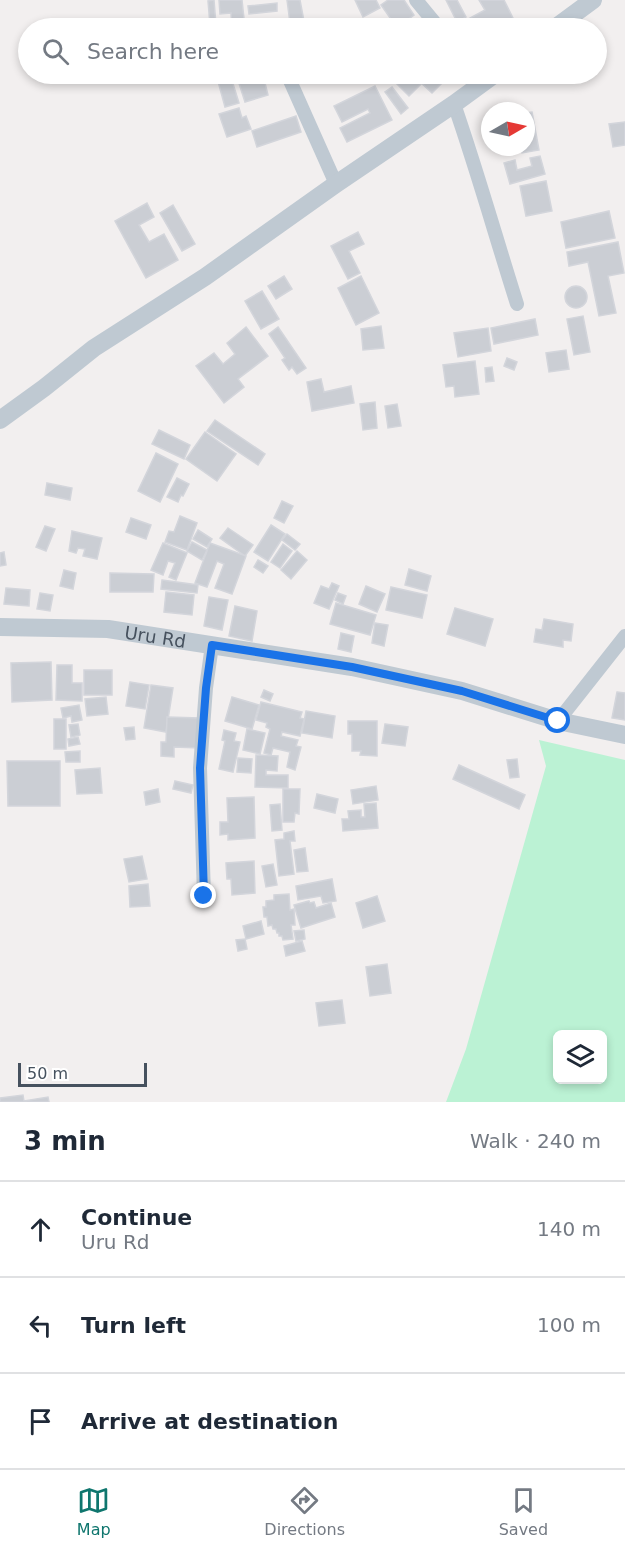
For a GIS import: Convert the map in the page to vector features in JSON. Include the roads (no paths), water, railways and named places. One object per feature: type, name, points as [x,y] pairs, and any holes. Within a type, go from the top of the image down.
[{"type":"street","points":[[416,0],[431,18]]},
{"type":"street","points":[[569,18],[594,0]]},
{"type":"street","points":[[291,84],[336,184]]},
{"type":"street","points":[[0,420],[94,348],[205,277],[454,104],[472,84]]},
{"type":"street","points":[[454,104],[481,183],[488,213],[517,304]]},
{"type":"street","name":"Uru Rd","points":[[0,627],[108,629],[352,667],[462,691],[558,721],[625,735]]},
{"type":"street","points":[[558,721],[625,636]]},
{"type":"street","points":[[204,896],[200,768],[212,645]]}]
